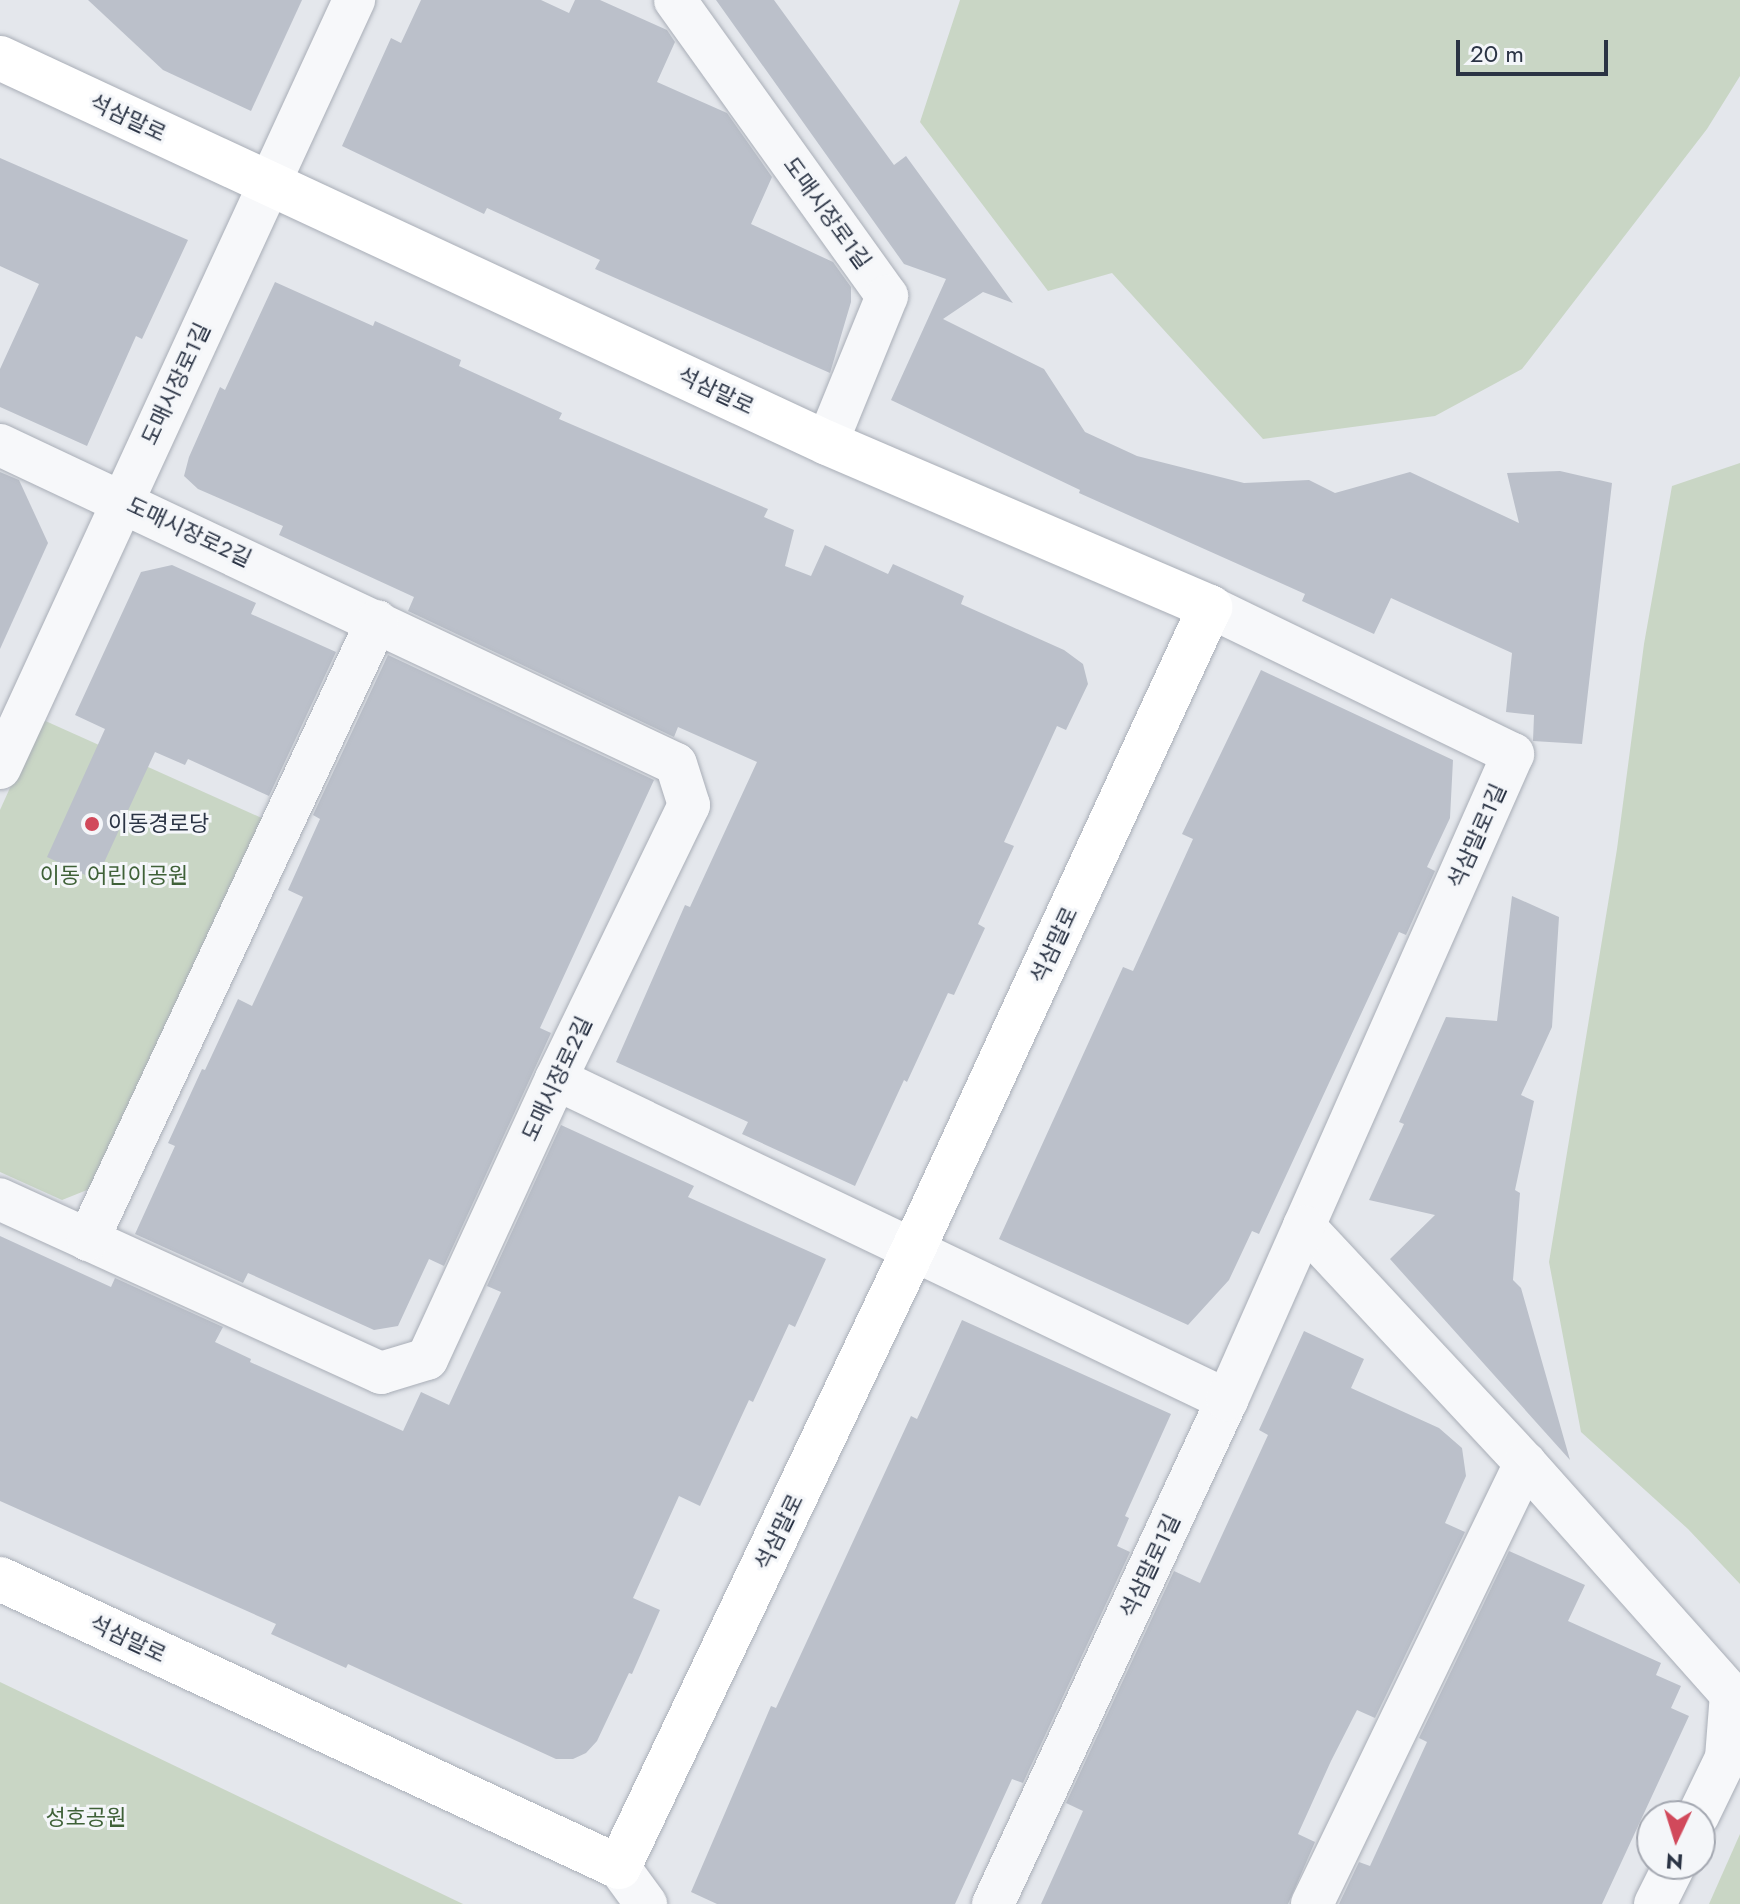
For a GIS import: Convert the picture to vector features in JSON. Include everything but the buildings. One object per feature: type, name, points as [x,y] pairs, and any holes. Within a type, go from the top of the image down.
[{"type":"street","name":"도매시장로1길","points":[[0,768],[354,0]]},
{"type":"street","name":"도매시장로1길","points":[[675,0],[887,296],[827,443]]},
{"type":"street","name":"석삼말로","points":[[0,58],[827,443],[1210,607],[913,1250],[619,1867],[0,1579]]},
{"type":"street","name":"도매시장로2길","points":[[0,445],[676,764],[689,805],[556,1079],[427,1359],[381,1373],[0,1199]]},
{"type":"street","name":"석삼말로1길","points":[[993,1904],[1227,1400],[1513,754],[1210,607]]},
{"type":"street","points":[[88,1240],[377,621]]},
{"type":"street","points":[[556,1079],[1227,1400]]},
{"type":"street","points":[[1304,1226],[1525,1463],[1731,1694],[1726,1758],[1706,1800]]},
{"type":"street","points":[[1312,1904],[1525,1463]]},
{"type":"street","points":[[619,1867],[646,1904]]},
{"type":"street","points":[[1655,1904],[1667,1880]]},
{"type":"green space","points":[[960,0],[1740,0],[1740,76],[1707,129],[1522,369],[1435,416],[1263,439],[1112,273],[1048,291],[920,122]]},
{"type":"green space","points":[[1740,463],[1740,1584],[1688,1529],[1581,1432],[1549,1262],[1617,849],[1644,644],[1672,486]]},
{"type":"green space","name":"이동 어린이공원","points":[[41,719],[264,819],[97,1186],[62,1200],[0,1172],[0,810]]},
{"type":"green space","name":"성호공원","points":[[0,1682],[463,1904],[0,1904]]},
{"type":"green space","points":[[1740,1834],[1740,1904],[1709,1904]]},
{"type":"place","name":"이동경로당","points":[[92,824]]}]
